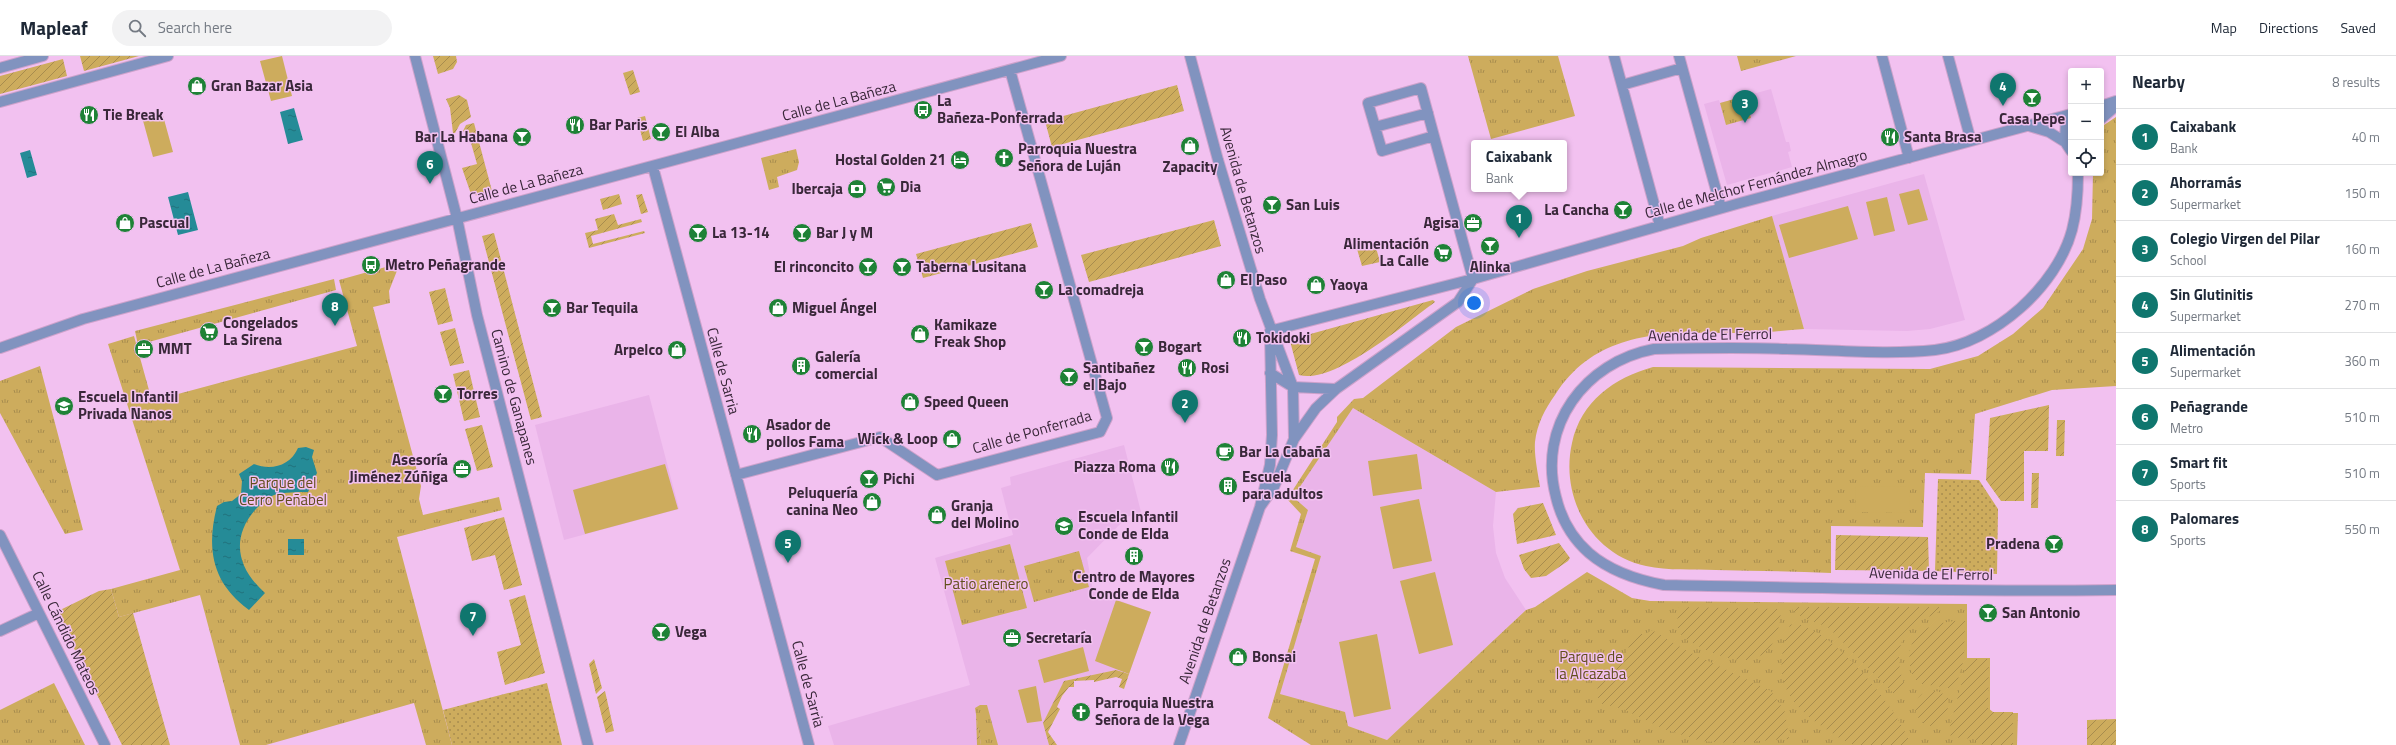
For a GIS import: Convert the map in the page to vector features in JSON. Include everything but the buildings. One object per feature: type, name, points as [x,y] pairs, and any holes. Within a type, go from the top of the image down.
[{"type":"street","points":[[0,68],[43,56]]},
{"type":"street","points":[[0,102],[168,56]]},
{"type":"street","name":"Camino de Ganapanes","points":[[415,56],[457,218],[477,315],[588,745]]},
{"type":"street","name":"Calle de La Bañeza","points":[[0,348],[83,319],[457,218],[653,167],[1061,56]]},
{"type":"street","name":"Avenida de Betanzos","points":[[1190,56],[1218,160],[1270,331],[1293,387],[1294,439],[1274,487],[1260,508]]},
{"type":"street","points":[[1679,56],[1722,208]]},
{"type":"street","points":[[1882,56],[1909,158]]},
{"type":"street","points":[[1948,56],[1971,141]]},
{"type":"street","points":[[1617,57],[1622,85],[1660,226]]},
{"type":"street","points":[[1622,85],[1682,68]]},
{"type":"street","name":"Calle de Ponferrada","points":[[736,475],[880,437],[937,475],[1100,432],[1107,418],[1010,70]]},
{"type":"street","points":[[1294,439],[1316,408],[1336,389],[1458,302],[1473,279],[1421,88],[1368,103],[1382,151],[1434,136]]},
{"type":"street","points":[[2104,105],[2116,101]]},
{"type":"street","points":[[2104,116],[2116,106]]},
{"type":"street","points":[[1375,127],[1428,113]]},
{"type":"street","name":"Calle de Melchor Fernández Almagro","points":[[1270,331],[1473,279],[1722,208],[2068,115]]},
{"type":"street","points":[[2029,126],[2049,132],[2068,146]]},
{"type":"street","name":"Calle de Sarria","points":[[653,167],[809,745]]},
{"type":"street","name":"Avenida de El Ferrol","points":[[2078,176],[2075,215],[2072,230],[2061,259],[2036,293],[2020,309],[1978,336],[1937,350],[1904,352],[1769,348],[1654,349],[1638,352],[1617,360],[1601,371],[1580,390],[1571,402],[1556,434],[1551,474],[1559,509],[1577,541],[1590,554],[1612,568],[1646,582],[1664,585],[2052,591],[2116,590]]},
{"type":"street","name":"Avenida de Betanzos","points":[[1179,745],[1260,508],[1270,465],[1272,435],[1270,331]]},
{"type":"street","points":[[1270,373],[1293,387],[1336,389]]},
{"type":"street","name":"Calle Cándido Mateos","points":[[0,535],[105,745]]},
{"type":"street","points":[[0,631],[39,613]]},
{"type":"shaded area","points":[[1771,89],[1786,142],[1789,142],[1791,151],[1788,152],[1792,167],[1727,185],[1704,104],[1719,100],[1720,103]]},
{"type":"shaded area","points":[[1924,174],[1965,320],[1930,329],[1907,331],[1804,329],[1772,216]]},
{"type":"shaded area","points":[[649,395],[679,509],[564,540],[535,425]]},
{"type":"shaded area","points":[[1353,408],[1496,492],[1493,526],[1496,553],[1505,578],[1526,610],[1387,740],[1348,726],[1280,694],[1320,556],[1296,547],[1308,510],[1292,497]]},
{"type":"shaded area","points":[[1124,445],[1141,512],[1127,517],[1087,558],[1093,591],[1151,612],[1129,674],[1116,670],[1064,681],[1043,723],[1049,745],[834,745],[828,726],[970,685],[935,558],[1013,535],[1001,488],[1011,485],[1010,477]]},
{"type":"green space","points":[[80,56],[139,56],[84,71]]},
{"type":"green space","points":[[282,56],[292,96],[271,101],[260,61]]},
{"type":"green space","points":[[433,56],[456,56],[457,62],[453,69],[438,74]]},
{"type":"green space","points":[[1468,56],[1558,56],[1575,116],[1491,139]]},
{"type":"green space","points":[[1737,56],[1796,56],[1741,71]]},
{"type":"green space","points":[[63,59],[67,76],[0,94],[0,76]]},
{"type":"green space","points":[[633,70],[640,92],[630,95],[623,73]]},
{"type":"green space","points":[[1177,85],[1184,111],[1052,147],[1045,121]]},
{"type":"green space","points":[[459,95],[467,100],[471,117],[460,124],[455,133],[453,133],[450,108],[446,99]]},
{"type":"green space","points":[[1745,96],[1751,118],[1726,125],[1720,103]]},
{"type":"green space","points":[[162,112],[173,152],[153,157],[142,117]]},
{"type":"green space","points":[[645,116],[651,139],[643,141],[637,118]]},
{"type":"green space","points":[[2116,117],[2116,386],[2052,390],[1975,414],[1971,474],[1925,473],[1923,527],[1831,526],[1831,573],[1681,570],[1654,568],[1626,559],[1609,549],[1595,536],[1584,520],[1575,502],[1569,463],[1576,428],[1591,403],[1601,393],[1625,378],[1653,367],[1930,369],[1978,356],[2013,334],[2043,308],[2083,249],[2092,219],[2093,176],[2104,176],[2104,125]]},
{"type":"green space","points":[[474,123],[492,191],[483,197],[471,194],[462,168],[477,164],[469,136],[463,131],[466,125]]},
{"type":"green space","points":[[796,149],[799,162],[797,170],[777,177],[779,187],[769,190],[761,158]]},
{"type":"green space","points":[[1919,189],[1928,220],[1908,225],[1899,194]]},
{"type":"green space","points":[[619,194],[622,204],[603,210],[600,199]]},
{"type":"green space","points":[[642,194],[648,212],[641,214],[636,195]]},
{"type":"green space","points":[[1887,197],[1895,231],[1874,236],[1866,202]]},
{"type":"green space","points":[[1848,206],[1858,239],[1789,258],[1779,225]]},
{"type":"green space","points":[[614,214],[618,225],[641,219],[642,222],[591,236],[593,244],[644,231],[645,233],[589,248],[585,233],[598,230],[595,219]]},
{"type":"green space","name":"Parque de la Alcazaba","points":[[1772,216],[1804,329],[1757,333],[1668,334],[1642,337],[1617,344],[1594,355],[1573,372],[1555,395],[1542,417],[1535,442],[1540,487],[1496,492],[1353,408],[1293,497],[1308,510],[1296,547],[1321,556],[1280,694],[1345,712],[1348,726],[1387,740],[1526,610],[1535,607],[1587,572],[1632,598],[1650,601],[1967,604],[1967,658],[1990,658],[1990,713],[2018,713],[2017,745],[1311,745],[1268,718],[1315,559],[1290,551],[1301,514],[1287,499],[1337,422],[1337,417],[1354,399],[1363,398],[1456,327],[1533,289],[1587,271],[1683,246],[1701,238]]},
{"type":"green space","points":[[1214,220],[1221,246],[1089,282],[1081,255]]},
{"type":"green space","points":[[1031,223],[1038,247],[923,278],[916,254]]},
{"type":"green space","points":[[494,233],[542,417],[531,420],[482,236]]},
{"type":"green space","points":[[1375,244],[1380,262],[1362,266],[1357,249]]},
{"type":"green space","name":"Parque del Cerro Peñabel","points":[[400,263],[389,291],[390,303],[373,307],[421,486],[419,499],[423,515],[499,497],[502,510],[397,537],[452,745],[426,745],[414,703],[266,745],[240,745],[200,595],[119,617],[111,589],[180,570],[108,344],[134,336],[152,401],[357,346],[339,280]]},
{"type":"green space","points":[[334,279],[336,290],[138,345],[135,331]]},
{"type":"green space","points":[[445,288],[453,321],[438,325],[429,292]]},
{"type":"green space","points":[[1433,300],[1435,302],[1406,324],[1350,362],[1331,371],[1314,376],[1299,375],[1290,341],[1296,338]]},
{"type":"green space","points":[[455,328],[464,363],[450,366],[440,332]]},
{"type":"green space","points":[[40,366],[83,530],[65,534],[0,413],[0,381]]},
{"type":"green space","points":[[469,370],[480,417],[464,421],[453,374]]},
{"type":"green space","points":[[2049,405],[2048,451],[2024,451],[2024,501],[2001,501],[1986,480],[1990,418]]},
{"type":"green space","points":[[2057,420],[2065,420],[2064,456],[2056,456]]},
{"type":"green space","points":[[482,425],[493,467],[477,471],[465,429]]},
{"type":"green space","points":[[1417,454],[1422,489],[1373,496],[1368,461]]},
{"type":"green space","points":[[665,464],[678,509],[585,534],[573,490]]},
{"type":"green space","points":[[2032,473],[2039,473],[2038,508],[2031,508]]},
{"type":"green space","points":[[1938,479],[1979,480],[1998,509],[1997,574],[1935,571]]},
{"type":"green space","points":[[1856,486],[1910,487],[1909,513],[1855,512]]},
{"type":"green space","points":[[1419,499],[1432,561],[1393,569],[1380,507]]},
{"type":"green space","points":[[1543,503],[1556,535],[1517,544],[1513,514],[1518,508]]},
{"type":"green space","points":[[504,517],[522,585],[504,590],[495,555],[472,561],[464,528]]},
{"type":"green space","points":[[1836,535],[1928,537],[1929,571],[1835,570]]},
{"type":"green space","points":[[1559,543],[1570,558],[1568,561],[1546,576],[1531,578],[1524,569],[1519,555]]},
{"type":"green space","name":"Patio arenero","points":[[1010,544],[1027,608],[962,625],[945,561]]},
{"type":"green space","name":"Patio arenero","points":[[1079,551],[1089,587],[1034,602],[1024,566]]},
{"type":"green space","points":[[1435,572],[1453,645],[1419,654],[1400,581]]},
{"type":"green space","points":[[111,589],[119,617],[133,613],[170,745],[122,745],[56,612],[99,591]]},
{"type":"green space","points":[[525,595],[545,673],[505,685],[497,652],[521,645],[509,600]]},
{"type":"green space","points":[[1116,600],[1151,612],[1129,674],[1095,661]]},
{"type":"green space","points":[[1679,607],[1781,609],[1779,627],[1774,641],[1767,651],[1758,657],[1746,660],[1720,656],[1686,639],[1678,628]]},
{"type":"green space","points":[[1791,607],[1945,607],[1912,626],[1906,633],[1902,641],[1899,660],[1902,679],[1906,688],[1897,697],[1829,628],[1797,614]]},
{"type":"green space","points":[[1965,620],[1964,659],[1955,689],[1922,684],[1913,678],[1910,663],[1910,651],[1914,641],[1920,633],[1939,624]]},
{"type":"green space","points":[[1796,623],[1813,630],[1824,637],[1852,662],[1876,688],[1887,703],[1905,731],[1911,745],[1851,744],[1811,719],[1799,708],[1785,685],[1782,672],[1782,658],[1785,642],[1790,625]]},
{"type":"green space","points":[[1652,630],[1687,651],[1771,691],[1785,712],[1789,739],[1730,743],[1701,741],[1664,729],[1623,709],[1599,703],[1597,691],[1600,676],[1615,668],[1625,655],[1635,634],[1646,634]]},
{"type":"green space","points":[[1377,634],[1391,709],[1354,717],[1339,642]]},
{"type":"green space","points":[[1083,647],[1089,671],[1044,683],[1038,660]]},
{"type":"green space","points":[[594,659],[602,688],[596,694],[589,664]]},
{"type":"green space","points":[[1968,659],[1989,659],[1988,708],[1993,712],[2013,712],[2013,745],[1983,745],[1973,739],[1951,737],[1949,730]]},
{"type":"green space","points":[[1116,670],[1129,674],[1124,689],[1119,687],[1122,679],[1116,677],[1094,682],[1094,680],[1074,681],[1074,687],[1069,687],[1062,696],[1057,707],[1060,709],[1048,732],[1057,745],[1049,745],[1043,723],[1064,681]]},
{"type":"green space","points":[[54,683],[85,745],[0,745],[0,710]]},
{"type":"green space","points":[[547,683],[562,745],[452,745],[443,710]]},
{"type":"green space","points":[[1036,686],[1042,721],[1027,723],[1018,690]]},
{"type":"green space","points":[[1931,690],[1940,692],[1948,697],[1946,714],[1940,725],[1937,727],[1925,725],[1916,715],[1916,702],[1920,696]]},
{"type":"green space","points":[[605,691],[614,731],[606,733],[597,697]]},
{"type":"green space","points":[[980,705],[987,705],[998,745],[981,745],[975,708]]},
{"type":"green space","points":[[976,712],[981,745],[977,745]]},
{"type":"green space","points":[[2116,719],[2116,745],[2087,745],[2087,720]]},
{"type":"water","points":[[294,108],[303,140],[288,144],[280,112]]},
{"type":"water","points":[[30,150],[37,175],[27,178],[20,153]]},
{"type":"water","points":[[188,192],[198,230],[178,235],[168,197]]},
{"type":"water","points":[[306,447],[314,450],[312,457],[317,473],[308,492],[286,493],[271,496],[255,510],[247,521],[242,532],[240,553],[243,564],[256,584],[265,593],[249,610],[237,600],[227,588],[220,577],[215,564],[212,537],[217,506],[224,502],[232,501],[241,494],[242,481],[239,474],[254,464],[273,467],[285,463],[295,454],[298,448]]},
{"type":"water","points":[[288,539],[304,539],[304,555],[288,555]]},
{"type":"place","name":"Gran Bazar Asia","points":[[197,86]]},
{"type":"place","name":"Casa Pepe","points":[[2032,98]]},
{"type":"place","name":"Sin Glutinitis","points":[[2003,106]]},
{"type":"place","name":"La Bañeza-Ponferrada","points":[[923,110]]},
{"type":"place","name":"Tie Break","points":[[89,115]]},
{"type":"place","name":"Colegio Virgen del Pilar","points":[[1745,123]]},
{"type":"place","name":"Bar Paris","points":[[575,125]]},
{"type":"place","name":"El Alba","points":[[661,132]]},
{"type":"place","name":"Bar La Habana","points":[[522,137]]},
{"type":"place","name":"Santa Brasa","points":[[1890,137]]},
{"type":"place","name":"Zapacity","points":[[1190,146]]},
{"type":"place","name":"Parroquia Nuestra Señora de Luján","points":[[1004,158]]},
{"type":"place","name":"Hostal Golden 21","points":[[960,160]]},
{"type":"place","name":"Peñagrande","points":[[430,184]]},
{"type":"place","name":"Dia","points":[[886,187]]},
{"type":"place","name":"Ibercaja","points":[[857,189]]},
{"type":"place","name":"San Luis","points":[[1272,205]]},
{"type":"place","name":"La Cancha","points":[[1623,210]]},
{"type":"place","name":"Pascual","points":[[125,223]]},
{"type":"place","name":"Agisa","points":[[1473,223]]},
{"type":"place","name":"La 13-14","points":[[698,233]]},
{"type":"place","name":"Bar J y M","points":[[802,233]]},
{"type":"place","name":"Caixabank","points":[[1519,238]]},
{"type":"place","name":"Alinka","points":[[1490,246]]},
{"type":"place","name":"Alimentación La Calle","points":[[1443,253]]},
{"type":"place","name":"Metro Peñagrande","points":[[371,265]]},
{"type":"place","name":"El rinconcito","points":[[868,267]]},
{"type":"place","name":"Taberna Lusitana","points":[[902,267]]},
{"type":"place","name":"El Paso","points":[[1226,280]]},
{"type":"place","name":"Yaoya","points":[[1316,285]]},
{"type":"place","name":"La comadreja","points":[[1044,290]]},
{"type":"place","name":"Bar Tequila","points":[[552,308]]},
{"type":"place","name":"Miguel Ángel","points":[[778,308]]},
{"type":"place","name":"Palomares","points":[[335,326]]},
{"type":"place","name":"Congelados La Sirena","points":[[209,332]]},
{"type":"place","name":"Kamikaze Freak Shop","points":[[920,334]]},
{"type":"place","name":"Tokidoki","points":[[1242,338]]},
{"type":"place","name":"Bogart","points":[[1144,347]]},
{"type":"place","name":"MMT","points":[[144,349]]},
{"type":"place","name":"Arpelco","points":[[677,350]]},
{"type":"place","name":"Galería comercial","points":[[801,366]]},
{"type":"place","name":"Rosi","points":[[1187,368]]},
{"type":"place","name":"Santibañez el Bajo","points":[[1069,377]]},
{"type":"place","name":"Torres","points":[[443,394]]},
{"type":"place","name":"Speed Queen","points":[[910,402]]},
{"type":"place","name":"Escuela Infantil Privada Nanos","points":[[64,406]]},
{"type":"place","name":"Ahorramás","points":[[1185,423]]},
{"type":"place","name":"Asador de pollos Fama","points":[[752,434]]},
{"type":"place","name":"Wick & Loop","points":[[952,439]]},
{"type":"place","name":"Bar La Cabaña","points":[[1225,452]]},
{"type":"place","name":"Piazza Roma","points":[[1170,467]]},
{"type":"place","name":"Asesoría Jiménez Zúñiga","points":[[462,469]]},
{"type":"place","name":"Pichi","points":[[869,479]]},
{"type":"place","name":"Escuela para adultos","points":[[1228,486]]},
{"type":"place","name":"Peluquería canina Neo","points":[[872,502]]},
{"type":"place","name":"Granja del Molino","points":[[937,515]]},
{"type":"place","name":"Escuela Infantil Conde de Elda","points":[[1064,526]]},
{"type":"place","name":"Pradena","points":[[2054,544]]},
{"type":"place","name":"Centro de Mayores Conde de Elda","points":[[1134,556]]},
{"type":"place","name":"Alimentación","points":[[788,563]]},
{"type":"place","name":"San Antonio","points":[[1988,613]]},
{"type":"place","name":"Vega","points":[[661,632]]},
{"type":"place","name":"Smart fit","points":[[473,636]]},
{"type":"place","name":"Secretaría","points":[[1012,638]]},
{"type":"place","name":"Bonsai","points":[[1238,657]]},
{"type":"place","name":"Parroquia Nuestra Señora de la Vega","points":[[1081,712]]}]
